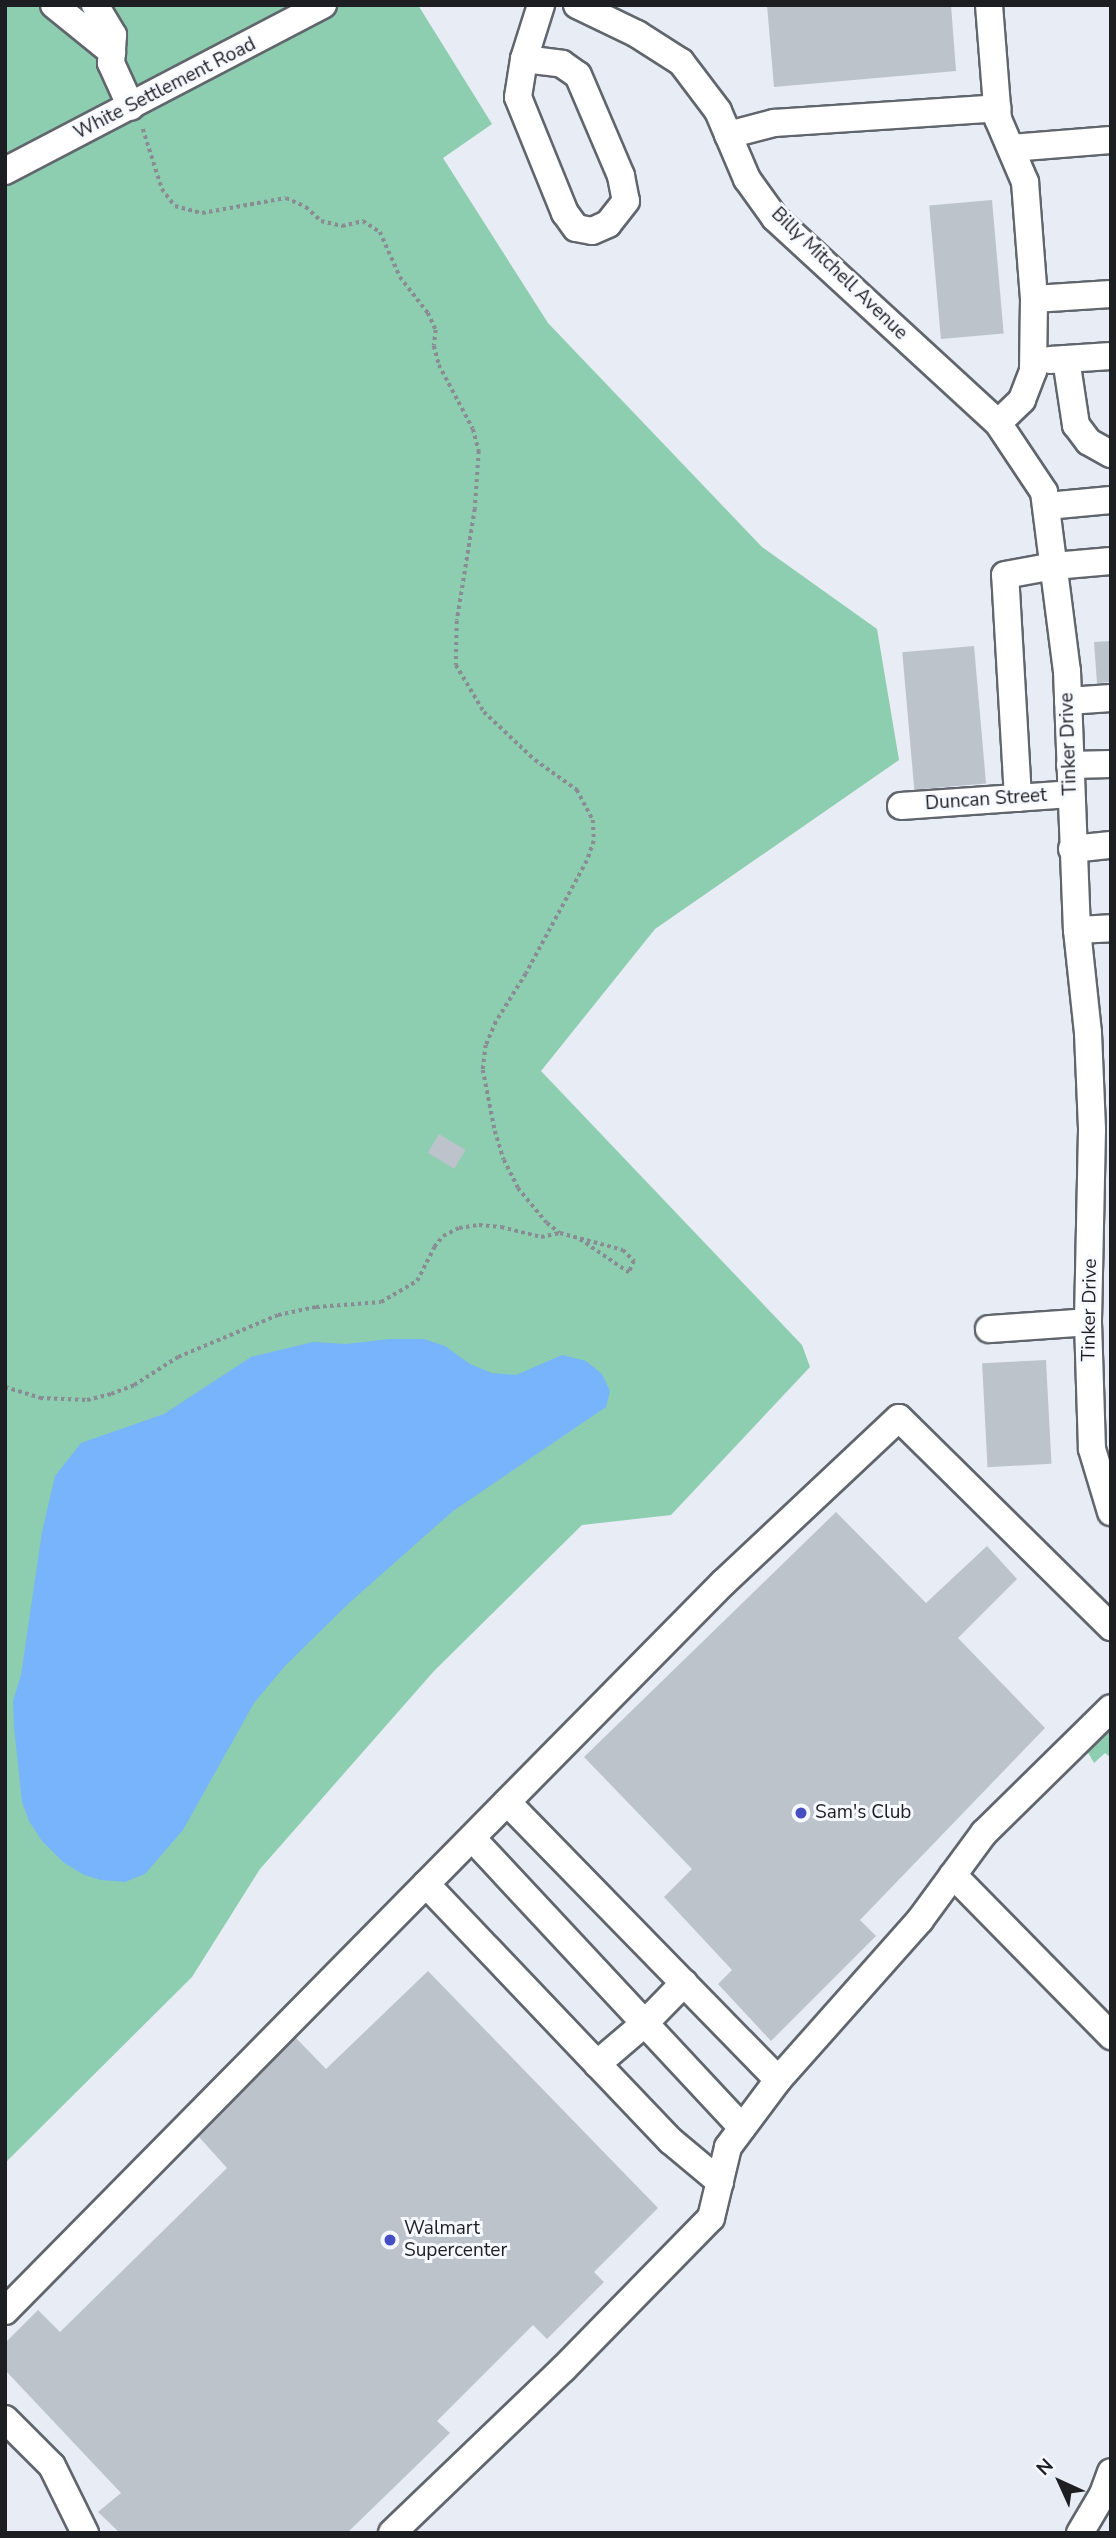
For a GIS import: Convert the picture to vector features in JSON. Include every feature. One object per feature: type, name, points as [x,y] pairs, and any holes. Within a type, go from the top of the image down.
[{"type":"street","points":[[54,5],[112,52]]},
{"type":"street","points":[[95,5],[113,35],[111,63],[137,118]]},
{"type":"street","name":"White Settlement Road","points":[[5,171],[137,118],[323,5]]},
{"type":"street","points":[[524,59],[562,64],[578,75],[621,176],[626,201],[608,224],[592,231],[576,228],[565,213],[518,97],[524,59],[541,5]]},
{"type":"street","name":"Billy Mitchell Avenue","points":[[577,5],[637,34],[681,62],[718,111],[747,179],[775,218],[998,423]]},
{"type":"street","points":[[989,5],[997,108],[1025,182],[1034,299],[1035,360],[1022,400],[998,423]]},
{"type":"street","points":[[728,135],[774,122],[997,108]]},
{"type":"street","points":[[1011,148],[1111,140]]},
{"type":"street","points":[[1034,299],[1111,294]]},
{"type":"street","points":[[1035,360],[1111,356]]},
{"type":"street","points":[[1072,358],[1085,412],[1095,428],[1111,441]]},
{"type":"street","points":[[1072,358],[1076,425],[1089,442],[1111,454]]},
{"type":"street","name":"Tinker Drive","points":[[998,423],[1044,492],[1068,701],[1077,930],[1099,1033],[1100,1295],[1088,1322],[1092,1449],[1109,1500]]},
{"type":"street","points":[[1047,506],[1111,500]]},
{"type":"street","points":[[1018,798],[1005,575],[1054,566],[1111,561]]},
{"type":"street","points":[[1068,701],[1111,698]]},
{"type":"street","points":[[1070,765],[1111,764]]},
{"type":"street","name":"Duncan Street","points":[[901,806],[1071,794]]},
{"type":"street","points":[[1072,849],[1111,845]]},
{"type":"street","points":[[1077,930],[1111,928]]},
{"type":"street","points":[[989,1329],[1088,1322]]},
{"type":"street","points":[[5,2311],[723,1583],[899,1418],[1111,1626]]},
{"type":"street","points":[[392,2533],[563,2369],[711,2218],[728,2147],[778,2080],[920,1920],[984,1833],[1111,1708]]},
{"type":"street","points":[[507,1802],[778,2080]]},
{"type":"street","points":[[472,1838],[742,2128]]},
{"type":"street","points":[[953,1875],[1111,2036]]},
{"type":"street","points":[[426,1884],[671,2141],[720,2182]]},
{"type":"street","points":[[597,2064],[645,2023],[684,1983]]},
{"type":"street","points":[[5,2419],[52,2466],[85,2533]]},
{"type":"street","points":[[1080,2533],[1103,2494],[1111,2472]]},
{"type":"path","points":[[137,118],[162,189],[175,206],[202,213],[286,198],[306,207],[321,221],[342,226],[363,221],[380,232],[400,277],[428,313],[436,330],[435,346],[439,365],[473,429],[479,451],[475,509],[457,621],[456,665],[484,712],[535,760],[577,790],[593,820],[594,841],[587,861],[527,974],[496,1022],[486,1045],[483,1070],[504,1160],[518,1188],[547,1223],[560,1233],[623,1250],[634,1261],[629,1273],[579,1239]]},
{"type":"path","points":[[5,1387],[40,1398],[87,1400],[111,1394],[134,1385],[178,1357],[278,1315],[316,1307],[382,1302],[417,1281],[434,1247],[443,1236],[459,1228],[479,1225],[501,1227],[541,1237],[560,1233]]},
{"type":"green space","points":[[5,5],[418,5],[492,124],[443,158],[548,323],[762,547],[877,629],[899,760],[655,929],[541,1071],[802,1345],[810,1367],[671,1515],[582,1525],[434,1671],[260,1869],[192,1977],[5,2163]]},
{"type":"green space","points":[[1111,1725],[1111,1758],[1105,1753],[1094,1763],[1086,1749]]},
{"type":"water","points":[[390,1339],[424,1339],[445,1346],[470,1364],[492,1373],[516,1375],[562,1355],[586,1361],[602,1374],[610,1391],[606,1407],[453,1511],[348,1604],[285,1666],[254,1703],[183,1830],[145,1874],[125,1882],[84,1875],[63,1862],[42,1841],[29,1821],[22,1802],[14,1727],[13,1701],[21,1675],[42,1532],[55,1476],[81,1443],[164,1414],[251,1357],[313,1342],[346,1344]]},
{"type":"building","points":[[767,5],[951,5],[956,71],[774,87]]},
{"type":"building","points":[[992,200],[1004,333],[941,339],[929,205]]},
{"type":"building","points":[[1111,641],[1111,682],[1097,683],[1094,642]]},
{"type":"building","points":[[974,646],[986,783],[914,790],[902,652]]},
{"type":"building","points":[[439,1134],[466,1150],[454,1169],[428,1153]]},
{"type":"building","points":[[1046,1360],[1051,1464],[988,1467],[982,1363]]},
{"type":"building","name":"Sam's Club","points":[[836,1512],[926,1603],[987,1546],[1017,1579],[958,1638],[1045,1728],[860,1920],[876,1936],[771,2041],[718,1984],[732,1970],[664,1897],[692,1869],[584,1757]]},
{"type":"building","name":"Walmart Supercenter","points":[[428,1971],[658,2208],[594,2272],[604,2282],[547,2339],[533,2325],[437,2421],[450,2433],[347,2533],[120,2533],[98,2512],[121,2493],[5,2370],[5,2343],[38,2310],[60,2332],[227,2168],[199,2137],[296,2038],[326,2069]]},
{"type":"place","name":"Sam's Club","points":[[801,1813]]},
{"type":"place","name":"Walmart Supercenter","points":[[390,2240]]}]
